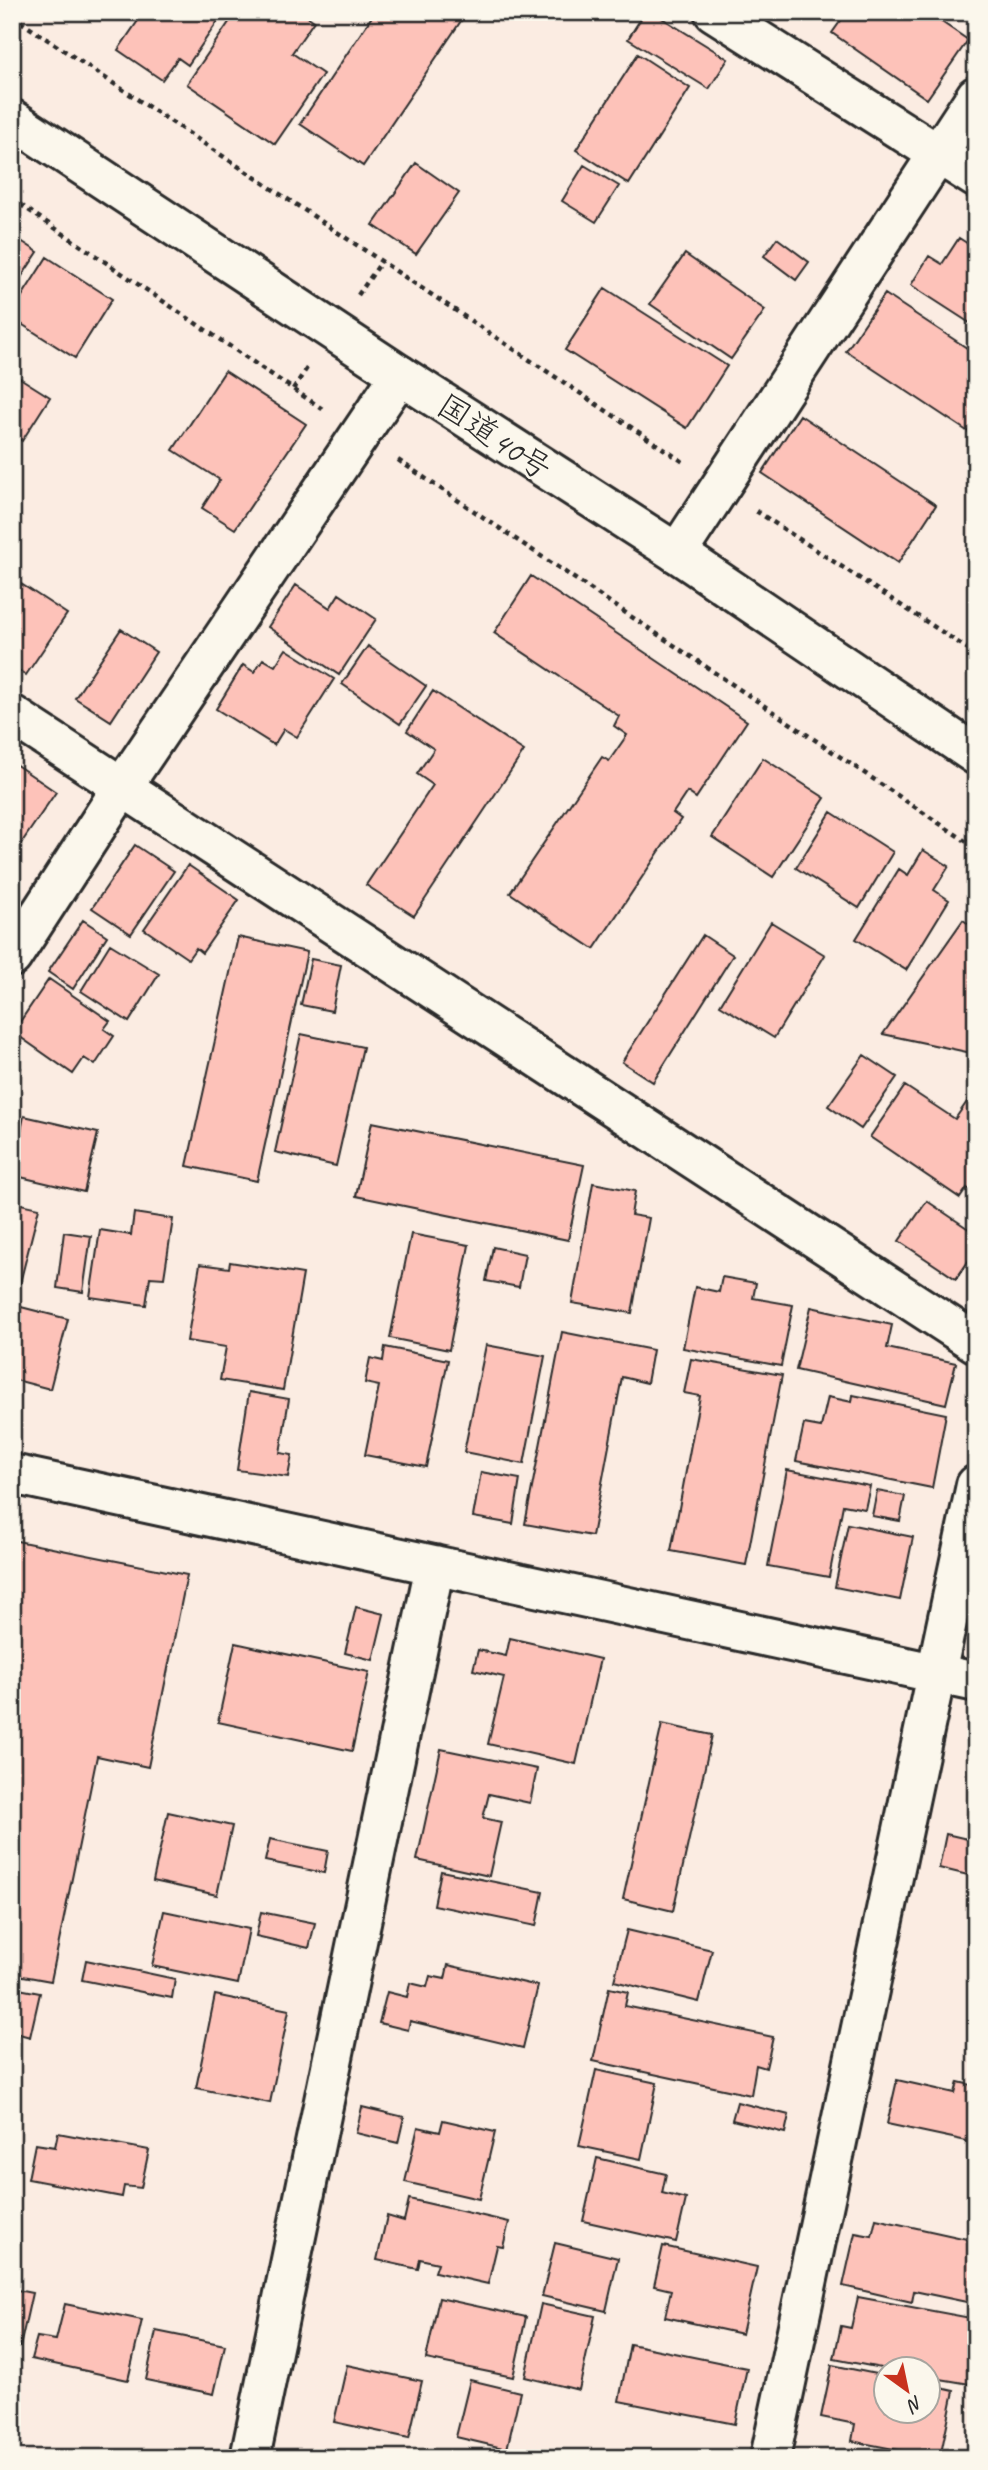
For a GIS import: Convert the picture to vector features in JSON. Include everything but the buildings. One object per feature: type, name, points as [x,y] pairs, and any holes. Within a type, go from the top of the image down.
[{"type":"main road","points":[[714,12],[976,178]]},
{"type":"main road","points":[[677,554],[976,96]]},
{"type":"main road","name":"国道40号","points":[[12,119],[677,554],[976,755]]},
{"type":"main road","points":[[12,957],[123,786],[400,375]]},
{"type":"main road","points":[[12,715],[976,1343]]},
{"type":"main road","points":[[12,1474],[976,1682]]},
{"type":"main road","points":[[770,2458],[976,1485]]},
{"type":"main road","points":[[250,2458],[435,1566]]},
{"type":"path","points":[[12,16],[719,487],[976,654]]},
{"type":"path","points":[[12,199],[976,848]]}]
